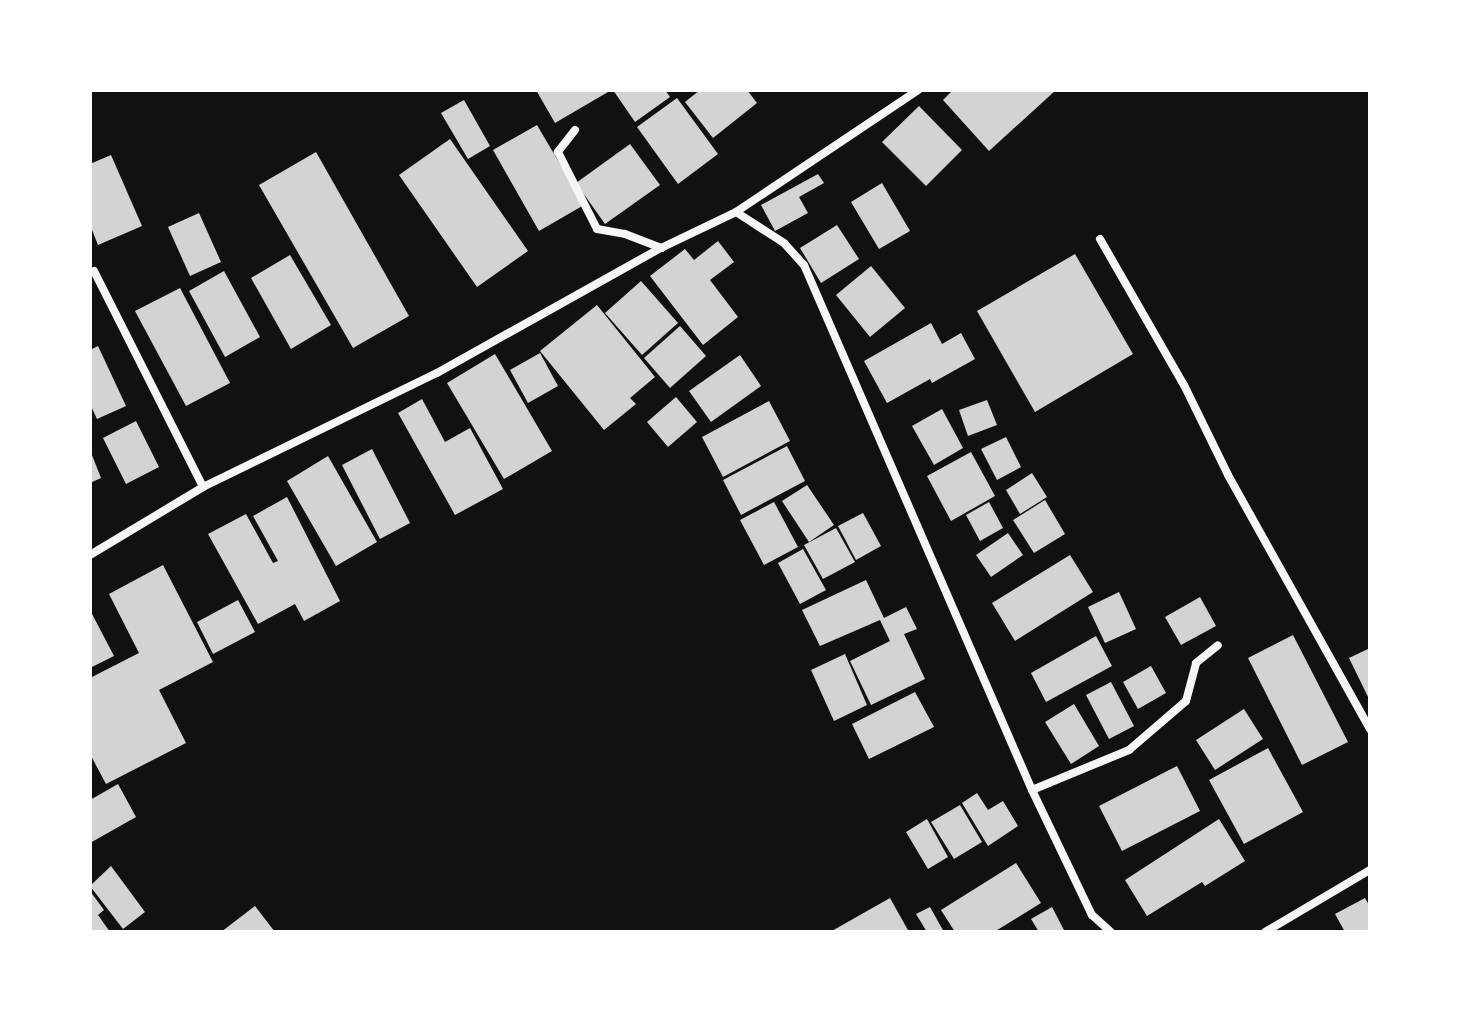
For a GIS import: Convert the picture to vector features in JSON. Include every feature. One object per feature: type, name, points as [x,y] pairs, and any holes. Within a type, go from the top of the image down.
[{"type":"street","points":[[90,555],[203,487],[437,373],[661,248],[736,212],[918,90]]},
{"type":"street","points":[[575,130],[558,152],[597,229],[625,234],[661,248]]},
{"type":"street","points":[[736,212],[784,243],[804,265],[1032,790],[1092,915],[1111,932]]},
{"type":"street","points":[[1100,239],[1184,385],[1228,475],[1370,729]]},
{"type":"street","points":[[94,271],[203,487]]},
{"type":"street","points":[[1032,790],[1129,750],[1186,701],[1196,663],[1218,645]]},
{"type":"street","points":[[1265,932],[1370,870]]},
{"type":"building","points":[[536,90],[606,90],[608,92],[555,123]]},
{"type":"building","points":[[613,90],[665,90],[670,97],[635,122]]},
{"type":"building","points":[[700,90],[747,90],[757,103],[713,138],[685,102]]},
{"type":"building","points":[[953,90],[1056,90],[989,151],[943,100]]},
{"type":"building","points":[[677,98],[718,154],[678,184],[637,127]]},
{"type":"building","points":[[464,100],[490,146],[468,159],[441,113]]},
{"type":"building","points":[[919,106],[962,150],[926,186],[882,142]]},
{"type":"building","points":[[537,125],[584,205],[539,231],[493,150]]},
{"type":"building","points":[[450,139],[528,251],[477,287],[399,175]]},
{"type":"building","points":[[630,144],[660,185],[605,224],[576,183]]},
{"type":"building","points":[[316,152],[409,316],[353,348],[259,185]]},
{"type":"building","points":[[111,155],[142,226],[98,245],[90,225],[90,164]]},
{"type":"building","points":[[818,174],[824,183],[799,197],[808,213],[775,231],[761,205]]},
{"type":"building","points":[[882,183],[910,231],[879,249],[851,202]]},
{"type":"building","points":[[199,213],[221,262],[190,276],[168,227]]},
{"type":"building","points":[[837,225],[859,259],[821,283],[800,248]]},
{"type":"building","points":[[718,241],[734,262],[710,280],[738,317],[703,345],[650,276],[685,249],[694,260]]},
{"type":"building","points":[[1075,254],[1133,354],[1035,412],[977,311]]},
{"type":"building","points":[[290,255],[331,325],[291,349],[251,278]]},
{"type":"building","points":[[871,266],[905,308],[870,337],[836,295]]},
{"type":"building","points":[[224,271],[260,337],[225,357],[189,291]]},
{"type":"building","points":[[641,281],[678,323],[642,355],[605,313]]},
{"type":"building","points":[[180,288],[230,383],[186,406],[135,311]]},
{"type":"building","points":[[597,305],[655,377],[630,398],[636,404],[604,430],[540,351]]},
{"type":"building","points":[[931,323],[942,344],[961,333],[975,359],[887,403],[864,361]]},
{"type":"building","points":[[680,326],[706,356],[670,388],[644,358]]},
{"type":"building","points":[[98,346],[126,406],[97,419],[90,404],[90,350]]},
{"type":"building","points":[[540,353],[558,386],[528,403],[510,370]]},
{"type":"building","points":[[495,354],[552,451],[504,479],[447,383]]},
{"type":"building","points":[[740,355],[761,386],[711,422],[689,391]]},
{"type":"building","points":[[676,397],[697,422],[668,447],[647,422]]},
{"type":"building","points":[[422,399],[445,442],[470,428],[503,489],[455,515],[398,413]]},
{"type":"building","points":[[987,400],[997,425],[968,436],[959,410]]},
{"type":"building","points":[[769,401],[790,441],[723,477],[702,437]]},
{"type":"building","points":[[942,409],[963,448],[934,465],[912,426]]},
{"type":"building","points":[[136,421],[159,467],[126,484],[103,438]]},
{"type":"building","points":[[1006,437],[1021,467],[997,480],[981,449]]},
{"type":"building","points":[[787,446],[805,481],[741,515],[723,480]]},
{"type":"building","points":[[372,449],[410,523],[380,539],[342,465]]},
{"type":"building","points":[[90,450],[101,478],[90,483]]},
{"type":"building","points":[[971,452],[995,496],[951,521],[927,476]]},
{"type":"building","points":[[328,456],[377,542],[336,566],[287,481]]},
{"type":"building","points":[[1032,473],[1047,497],[1020,514],[1006,490]]},
{"type":"building","points":[[807,485],[834,525],[809,542],[782,501]]},
{"type":"building","points":[[287,497],[340,601],[304,621],[295,604],[258,624],[208,534],[246,514],[273,563],[278,561],[253,516]]},
{"type":"building","points":[[1045,500],[1065,534],[1034,553],[1013,520]]},
{"type":"building","points":[[774,502],[798,547],[764,565],[740,520]]},
{"type":"building","points":[[989,502],[1003,528],[980,541],[966,515]]},
{"type":"building","points":[[863,513],[881,546],[856,560],[838,526]]},
{"type":"building","points":[[836,528],[855,562],[823,579],[804,545]]},
{"type":"building","points":[[1008,533],[1023,555],[991,577],[976,555]]},
{"type":"building","points":[[803,549],[826,590],[800,604],[778,563]]},
{"type":"building","points":[[1070,555],[1093,592],[1015,641],[992,603]]},
{"type":"building","points":[[163,565],[213,662],[159,690],[186,743],[106,784],[90,754],[90,678],[139,653],[109,594]]},
{"type":"building","points":[[866,580],[884,618],[906,607],[917,629],[904,634],[925,679],[871,705],[850,661],[890,641],[880,620],[820,646],[802,610]]},
{"type":"building","points":[[1119,592],[1136,629],[1105,643],[1088,607]]},
{"type":"building","points":[[1200,597],[1216,626],[1181,645],[1165,617]]},
{"type":"building","points":[[238,600],[255,632],[213,654],[197,622]]},
{"type":"building","points":[[90,610],[114,656],[90,668]]},
{"type":"building","points":[[1293,635],[1348,742],[1302,765],[1248,658]]},
{"type":"building","points":[[1096,636],[1112,666],[1046,702],[1031,673]]},
{"type":"building","points":[[1370,648],[1370,701],[1349,658]]},
{"type":"building","points":[[845,654],[867,705],[834,721],[811,670]]},
{"type":"building","points":[[1151,666],[1166,693],[1138,709],[1123,682]]},
{"type":"building","points":[[1111,682],[1134,726],[1109,739],[1086,695]]},
{"type":"building","points":[[915,692],[934,727],[869,759],[852,724]]},
{"type":"building","points":[[1074,704],[1099,746],[1071,764],[1045,722]]},
{"type":"building","points":[[1244,709],[1263,739],[1215,770],[1196,740]]},
{"type":"building","points":[[1268,748],[1303,812],[1244,844],[1209,780]]},
{"type":"building","points":[[1177,766],[1200,811],[1122,851],[1099,806]]},
{"type":"building","points":[[118,784],[136,817],[90,843],[90,800]]},
{"type":"building","points":[[977,793],[988,810],[1003,801],[1018,826],[988,846],[962,803]]},
{"type":"building","points":[[960,805],[982,842],[954,859],[931,822]]},
{"type":"building","points":[[927,819],[948,857],[928,869],[906,832]]},
{"type":"building","points":[[1219,819],[1245,861],[1205,886],[1202,882],[1147,916],[1125,880]]},
{"type":"building","points":[[1016,863],[1041,903],[994,932],[955,932],[941,910]]},
{"type":"building","points":[[111,866],[145,912],[123,929],[90,886]]},
{"type":"building","points":[[90,891],[104,910],[98,915],[110,932],[90,932]]},
{"type":"building","points":[[890,898],[909,932],[830,932]]},
{"type":"building","points":[[1365,898],[1370,907],[1370,932],[1345,932],[1335,914]]},
{"type":"building","points":[[255,906],[275,932],[221,932]]},
{"type":"building","points":[[930,907],[944,932],[927,932],[916,914]]},
{"type":"building","points":[[1052,907],[1065,932],[1039,932],[1031,919]]}]
